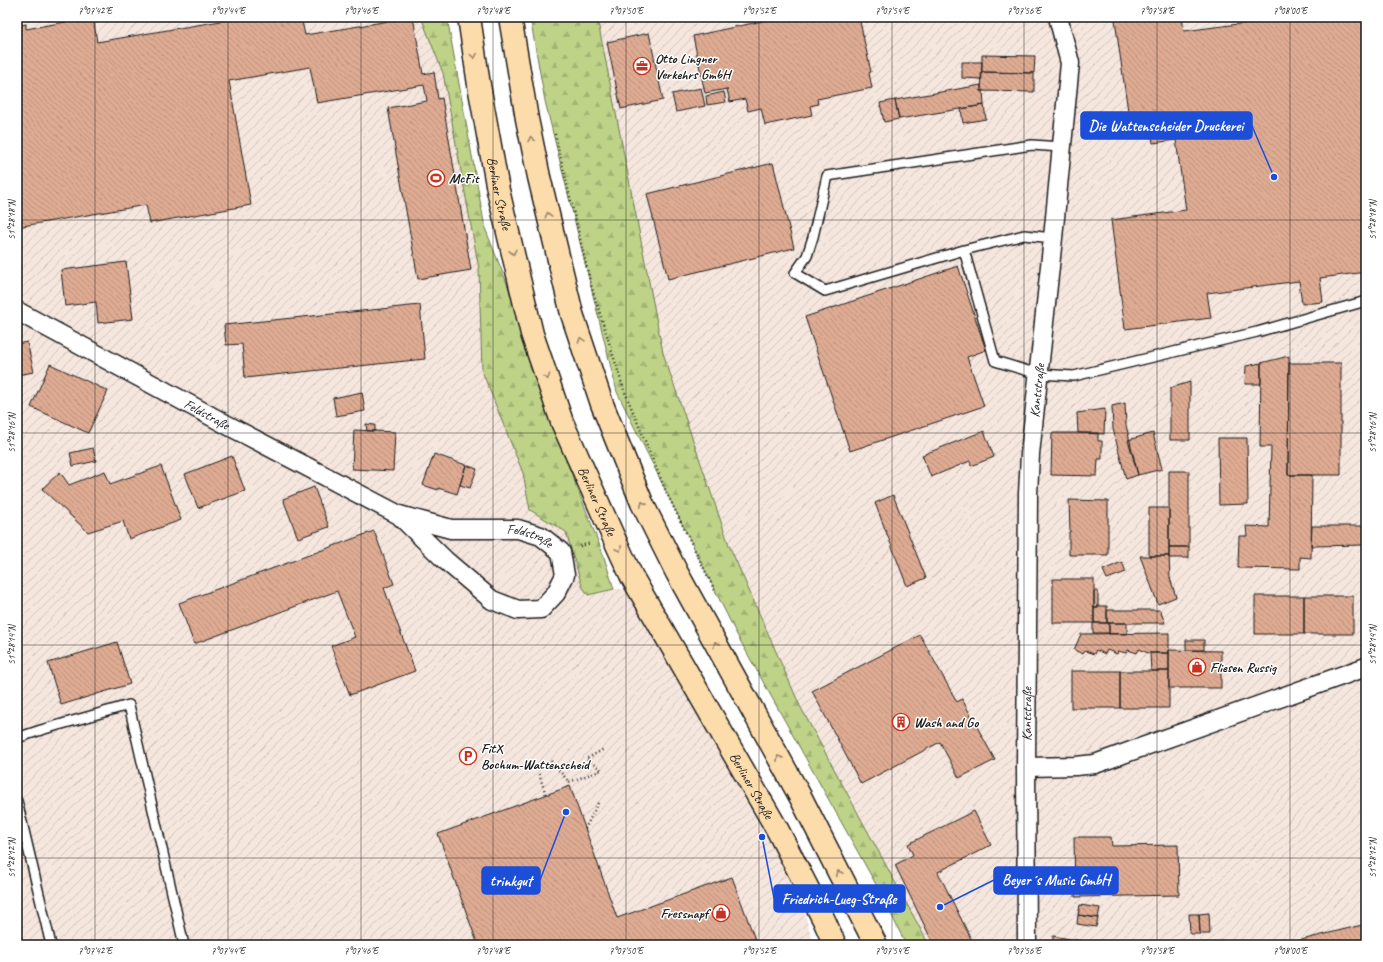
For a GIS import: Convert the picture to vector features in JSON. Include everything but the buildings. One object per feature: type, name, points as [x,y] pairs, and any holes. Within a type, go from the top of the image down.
[{"type":"main road","name":"Berliner Straße","points":[[469,17],[479,85],[498,190],[532,334],[562,422],[632,577],[777,829],[824,920],[835,945]]},
{"type":"main road","points":[[510,17],[527,119],[539,177],[572,314],[602,404],[642,503],[677,573],[801,798],[876,945]]},
{"type":"street","name":"Kantstraße","points":[[1026,945],[1028,494],[1030,454],[1070,63],[1058,17]]},
{"type":"street","name":"Feldstraße","points":[[17,311],[231,427],[399,515],[451,529],[518,529],[541,536],[560,552],[565,574],[556,593],[541,609],[518,610],[492,600],[445,560],[399,515]]},
{"type":"street","points":[[1026,767],[1095,764],[1366,667]]},
{"type":"lane","points":[[1053,238],[1024,235],[964,250],[824,291],[795,273],[807,256],[813,237],[827,176],[1032,145],[1062,147]]},
{"type":"lane","points":[[964,250],[995,361],[1038,374],[1074,376],[1257,332],[1366,301]]},
{"type":"lane","points":[[17,738],[129,705],[184,945]]},
{"type":"lane","points":[[17,801],[51,945]]},
{"type":"path","points":[[555,133],[591,285],[624,390],[667,494],[719,599]]},
{"type":"path","points":[[560,552],[613,536]]},
{"type":"path","points":[[551,761],[569,782],[602,770],[586,758],[604,749]]},
{"type":"path","points":[[539,774],[546,795]]},
{"type":"path","points":[[585,828],[599,801]]},
{"type":"shaded area","points":[[17,17],[421,17],[443,73],[479,269],[482,371],[523,473],[530,509],[566,532],[582,586],[588,595],[614,589],[625,589],[799,894],[814,945],[17,945]]},
{"type":"shaded area","points":[[608,17],[1366,17],[1366,945],[929,945],[800,706],[729,545],[663,353],[598,22]]},
{"type":"green space","points":[[421,17],[447,17],[485,228],[508,286],[534,377],[603,554],[614,589],[588,595],[582,586],[566,532],[530,510],[523,473],[482,371],[479,269],[443,73]]},
{"type":"green space","points":[[530,17],[608,17],[598,22],[663,353],[729,545],[800,706],[929,945],[906,945],[883,897],[737,635],[617,392],[545,101]]},
{"type":"place","name":"Otto Lingner Verkehrs GmbH","points":[[642,66]]},
{"type":"place","name":"Die Wattenscheider Druckerei","points":[[1274,177]]},
{"type":"place","name":"McFit","points":[[436,178]]},
{"type":"place","name":"Fliesen Russig","points":[[1197,667]]},
{"type":"place","name":"Wash and Go","points":[[901,722]]},
{"type":"place","name":"FitX Bochum-Wattenscheid","points":[[468,756]]},
{"type":"place","name":"trinkgut","points":[[566,812]]},
{"type":"place","name":"Friedrich-Lueg-Straße","points":[[762,837]]},
{"type":"place","name":"Beyer´s Music GmbH","points":[[940,907]]},
{"type":"place","name":"Fressnapf","points":[[721,913]]}]
